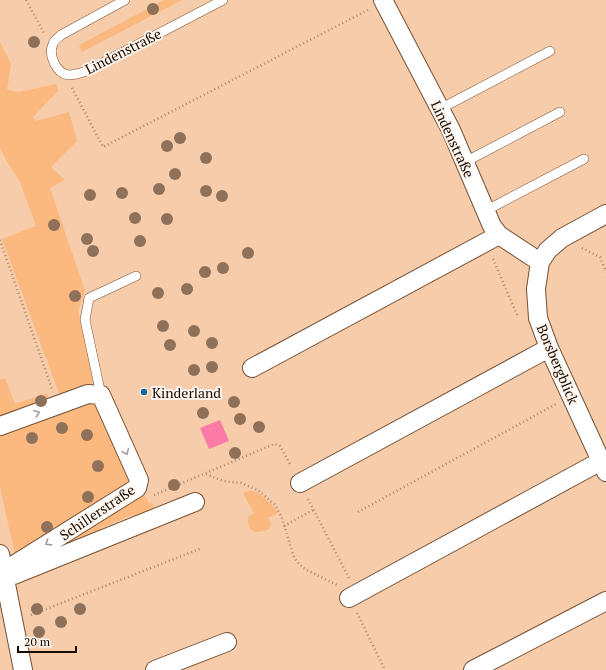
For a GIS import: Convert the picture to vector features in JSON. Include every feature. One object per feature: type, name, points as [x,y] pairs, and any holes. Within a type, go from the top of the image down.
[{"type":"street","name":"Lindenstraße","points":[[384,1],[451,130],[492,226],[493,238],[540,262]]},
{"type":"street","name":"Borsbergblick","points":[[603,467],[549,348],[538,318],[536,289],[540,262],[548,250],[562,238],[606,214]]},
{"type":"street","points":[[252,368],[493,238]]},
{"type":"street","points":[[300,483],[549,348]]},
{"type":"street","points":[[0,426],[88,394],[101,395]]},
{"type":"street","name":"Schillerstraße","points":[[5,574],[137,488],[139,480],[101,395]]},
{"type":"street","points":[[353,596],[603,467]]},
{"type":"street","name":"Schillerstraße","points":[[5,574],[195,502]]},
{"type":"street","points":[[0,554],[23,670]]},
{"type":"street","points":[[473,670],[606,601]]},
{"type":"street","points":[[155,670],[227,642]]},
{"type":"lane","points":[[63,73],[55,65],[52,58],[52,48],[55,40],[61,35],[125,0]]},
{"type":"lane","name":"Lindenstraße","points":[[63,73],[66,75],[87,71],[223,0]]},
{"type":"lane","points":[[440,109],[550,51]]},
{"type":"lane","points":[[464,162],[560,112]]},
{"type":"lane","points":[[485,211],[584,159]]},
{"type":"lane","points":[[101,395],[85,320],[89,298],[136,276]]},
{"type":"path","points":[[26,0],[52,48]]},
{"type":"path","points":[[63,73],[103,147],[384,1]]},
{"type":"path","points":[[493,238],[519,319]]},
{"type":"path","points":[[562,238],[600,257],[606,272]]},
{"type":"path","points":[[0,240],[53,394]]},
{"type":"path","points":[[358,512],[571,396]]},
{"type":"path","points":[[137,488],[148,494],[156,495],[274,444],[280,446],[314,510],[385,670]]},
{"type":"path","points":[[206,474],[223,481],[241,482],[258,490],[274,505],[282,518],[295,559],[303,568],[336,583],[353,596]]},
{"type":"path","points":[[284,526],[314,510]]},
{"type":"path","points":[[14,621],[202,548]]},
{"type":"shaded area","points":[[164,0],[182,0],[82,52],[79,45]]},
{"type":"shaded area","points":[[0,42],[11,64],[7,90],[19,92],[56,84],[58,91],[33,117],[36,121],[69,112],[77,141],[51,167],[65,180],[50,188],[85,291],[78,311],[94,375],[92,384],[60,396],[2,239],[36,226],[20,182],[6,160],[0,147]]},
{"type":"shaded area","points":[[5,378],[15,404],[47,393],[50,402],[0,421],[0,380]]},
{"type":"shaded area","points":[[87,401],[95,403],[131,479],[128,487],[16,559],[0,487],[0,433]]},
{"type":"shaded area","points":[[220,420],[229,441],[209,449],[200,428]]},
{"type":"shaded area","points":[[251,490],[266,499],[278,513],[268,518],[271,524],[269,529],[261,532],[251,530],[248,523],[248,517],[254,513],[243,493]]},
{"type":"shaded area","points":[[144,496],[149,503],[152,502],[156,513],[136,520],[132,515],[101,528],[103,533],[50,553],[138,498]]},
{"type":"place","name":"Kinderland","points":[[144,392]]}]
